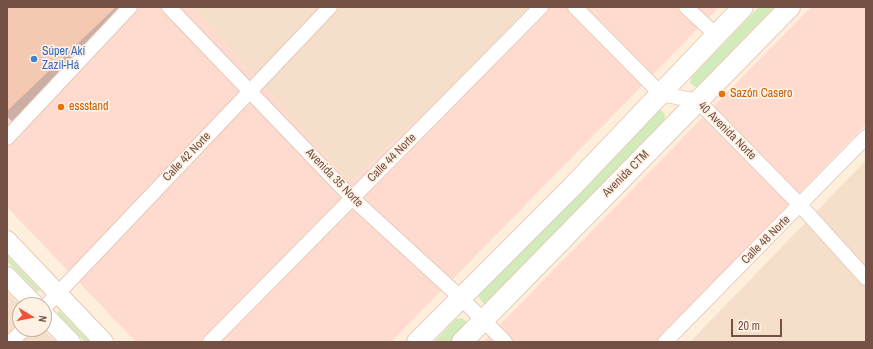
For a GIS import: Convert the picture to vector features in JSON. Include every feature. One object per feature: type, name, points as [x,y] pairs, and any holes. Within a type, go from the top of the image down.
[{"type":"main road","points":[[417,342],[570,189],[743,7]]},
{"type":"main road","name":"Avenida CTM","points":[[462,342],[790,7]]},
{"type":"street","points":[[7,138],[130,7]]},
{"type":"street","name":"Avenida 35 Norte","points":[[169,7],[352,198],[461,298],[505,342]]},
{"type":"street","name":"Calle 42 Norte","points":[[52,299],[330,7]]},
{"type":"street","name":"Calle 44 Norte","points":[[210,342],[541,7]]},
{"type":"street","points":[[575,7],[661,94]]},
{"type":"street","points":[[686,7],[716,35]]},
{"type":"street","name":"40 Avenida Norte","points":[[661,94],[698,100],[800,205],[866,278]]},
{"type":"street","name":"Calle 48 Norte","points":[[665,342],[866,137]]},
{"type":"street","points":[[7,240],[104,342]]},
{"type":"street","points":[[7,276],[27,297]]},
{"type":"street","points":[[52,322],[71,342]]},
{"type":"shaded area","points":[[7,7],[193,7],[350,183],[538,7],[719,7],[391,342],[136,342],[7,207]]},
{"type":"shaded area","points":[[193,7],[538,7],[350,183]]},
{"type":"shaded area","points":[[811,7],[866,7],[866,124],[657,342],[483,342]]},
{"type":"shaded area","points":[[866,160],[866,342],[690,342]]},
{"type":"shaded area","points":[[7,292],[12,297],[12,337],[51,337],[56,342],[7,342]]},
{"type":"green space","points":[[759,7],[774,7],[697,88],[690,83],[692,76]]},
{"type":"green space","points":[[661,110],[665,115],[664,121],[490,301],[484,304],[479,298],[479,294],[655,112]]},
{"type":"green space","points":[[7,255],[40,290],[37,292],[7,261]]},
{"type":"green space","points":[[58,311],[61,312],[90,342],[85,342],[58,315]]},
{"type":"green space","points":[[462,318],[467,322],[450,342],[434,342],[456,319]]},
{"type":"building","name":"Súper Akí Zazil-Há","points":[[7,7],[116,7],[7,111]]},
{"type":"place","name":"Súper Akí Zazil-Há","points":[[34,59]]},
{"type":"place","name":"Sazón Casero","points":[[722,94]]},
{"type":"place","name":"essstand","points":[[61,107]]}]
